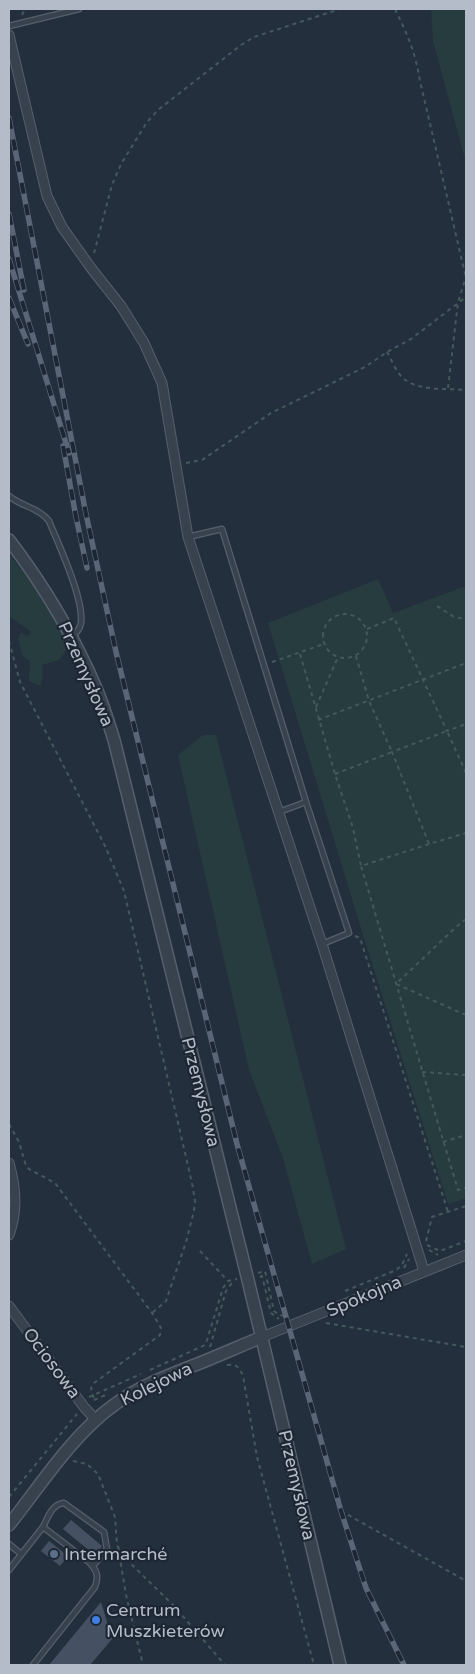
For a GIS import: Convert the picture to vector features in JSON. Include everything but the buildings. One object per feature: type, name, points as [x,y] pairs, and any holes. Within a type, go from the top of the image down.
[{"type":"street","points":[[9,35],[48,196],[62,227],[130,320],[144,343],[162,383],[188,537],[322,944],[424,1271]]},
{"type":"street","name":"Przemysłowa","points":[[9,540],[48,595],[72,637],[98,694],[114,740],[262,1337],[340,1665]]},
{"type":"street","points":[[9,1163],[15,1185],[15,1197],[9,1236]]},
{"type":"street","name":"Spokojna","points":[[262,1337],[466,1255]]},
{"type":"street","name":"Ociosowa","points":[[9,1306],[84,1407],[96,1420]]},
{"type":"street","name":"Kolejowa","points":[[9,1525],[75,1442],[96,1420],[113,1406],[146,1386],[262,1337]]},
{"type":"lane","points":[[9,26],[80,9]]},
{"type":"lane","points":[[9,496],[18,503],[44,514],[50,521],[79,599],[81,622],[78,630],[72,637]]},
{"type":"lane","points":[[188,537],[222,529],[306,802],[349,933],[322,944]]},
{"type":"lane","points":[[279,812],[306,802]]},
{"type":"lane","points":[[9,1570],[43,1526],[54,1507],[58,1503],[64,1502],[104,1532],[107,1549],[93,1566]]},
{"type":"lane","points":[[33,1665],[95,1586],[98,1575],[93,1566],[43,1526]]},
{"type":"lane","points":[[9,1544],[21,1554]]},
{"type":"path","points":[[91,268],[112,185],[121,164],[138,135],[158,110],[241,44],[254,37],[340,9]]},
{"type":"path","points":[[395,9],[409,37],[415,55],[466,277],[458,302],[448,388]]},
{"type":"path","points":[[176,465],[202,460],[271,413],[365,366],[412,339],[458,302],[466,298]]},
{"type":"path","points":[[387,352],[401,376],[411,384],[422,387],[466,390]]},
{"type":"path","points":[[437,606],[454,617],[466,619]]},
{"type":"path","points":[[338,615],[355,616],[362,621],[367,629],[366,644],[356,656],[338,657],[328,650],[324,644],[325,627],[330,620],[338,615]]},
{"type":"path","points":[[367,629],[394,618],[466,773]]},
{"type":"path","points":[[9,641],[20,682],[105,846],[124,892],[192,1183],[195,1201],[194,1211],[186,1242],[166,1301],[152,1313]]},
{"type":"path","points":[[264,665],[300,654],[324,644]]},
{"type":"path","points":[[300,654],[318,720],[353,828],[360,866],[443,1142],[458,1190],[466,1188]]},
{"type":"path","points":[[356,656],[369,701],[429,844]]},
{"type":"path","points":[[316,707],[338,657]]},
{"type":"path","points":[[318,720],[466,663]]},
{"type":"path","points":[[335,774],[466,724]]},
{"type":"path","points":[[360,866],[466,833]]},
{"type":"path","points":[[396,984],[466,919]]},
{"type":"path","points":[[349,933],[360,938],[448,1212]]},
{"type":"path","points":[[396,984],[466,1015]]},
{"type":"path","points":[[422,1072],[466,1075]]},
{"type":"path","points":[[9,1124],[19,1142],[26,1166],[55,1182],[152,1313],[161,1328],[160,1335],[94,1384],[92,1388],[94,1400],[76,1414],[9,1497]]},
{"type":"path","points":[[443,1142],[466,1135]]},
{"type":"path","points":[[428,1245],[426,1241],[432,1217],[466,1206]]},
{"type":"path","points":[[356,1291],[400,1272],[405,1268],[409,1258],[429,1250],[439,1255],[444,1254]]},
{"type":"path","points":[[200,1251],[228,1281]]},
{"type":"path","points":[[219,1344],[210,1347],[226,1291],[231,1284],[262,1276],[271,1313],[273,1316],[283,1320]]},
{"type":"path","points":[[307,1320],[466,1347]]},
{"type":"path","points":[[240,1368],[263,1484],[314,1665]]},
{"type":"path","points":[[73,1461],[87,1464],[98,1474],[115,1517],[126,1595],[143,1665]]},
{"type":"path","points":[[341,1511],[466,1581]]},
{"type":"path","points":[[118,1545],[124,1557],[174,1606],[225,1665]]},
{"type":"green space","points":[[431,9],[466,9],[466,163],[433,41]]},
{"type":"green space","points":[[9,554],[33,585],[70,645],[59,660],[42,665],[41,686],[29,681],[30,661],[23,657],[18,639],[21,633],[28,636],[31,632],[9,617]]},
{"type":"green space","points":[[378,579],[393,613],[466,586],[466,1198],[448,1204],[363,935],[268,623]]},
{"type":"green space","points":[[203,735],[216,735],[346,1249],[312,1264],[283,1158],[249,1070],[178,755]]},
{"type":"railway","points":[[9,118],[86,514],[116,652],[237,1144],[341,1511],[366,1588],[404,1665]]},
{"type":"railway","points":[[9,214],[24,290]]},
{"type":"railway","points":[[9,259],[69,453]]},
{"type":"railway","points":[[9,298],[28,344]]},
{"type":"railway","points":[[63,446],[87,568]]},
{"type":"place","name":"Intermarché","points":[[54,1554]]},
{"type":"place","name":"Centrum Muszkieterów","points":[[96,1620]]}]
